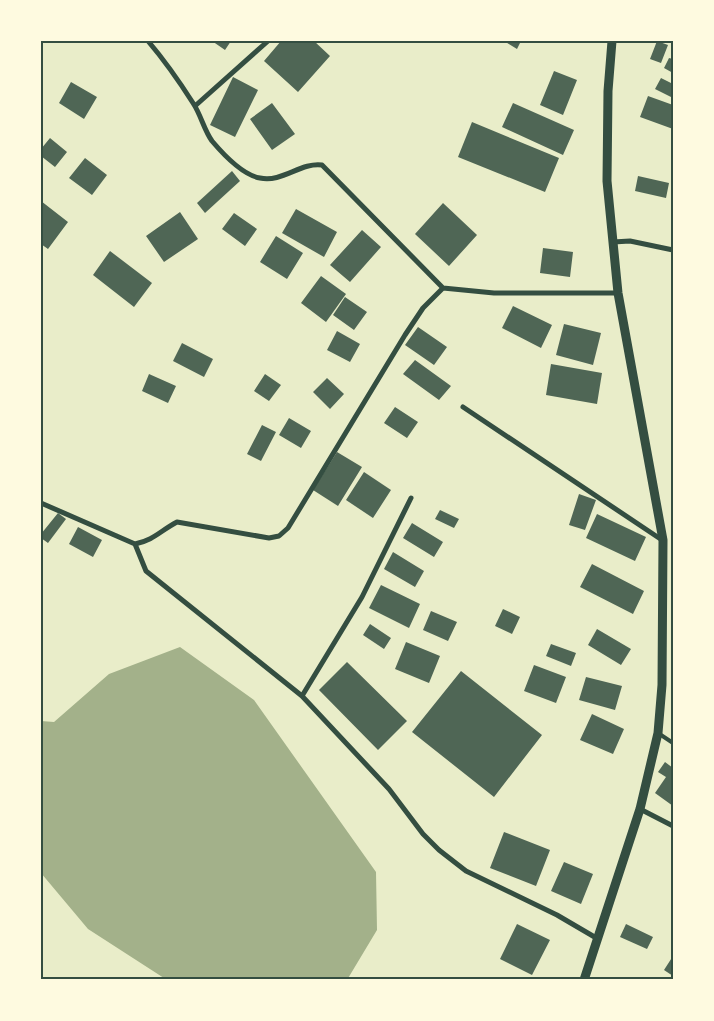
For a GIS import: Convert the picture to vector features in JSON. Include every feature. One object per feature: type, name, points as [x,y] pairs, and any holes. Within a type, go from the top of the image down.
[{"type":"street","points":[[148,41],[169,65],[195,106],[212,140],[251,176],[273,179],[315,164],[329,169],[442,288],[494,293],[618,293]]},
{"type":"street","points":[[195,106],[268,41]]},
{"type":"street","points":[[584,980],[640,809],[658,733],[662,686],[663,540],[618,293],[607,181],[608,90],[612,41]]},
{"type":"street","points":[[612,242],[630,241],[673,250]]},
{"type":"street","points":[[41,503],[135,544],[151,540],[164,529],[177,522],[269,538],[279,536],[288,528],[405,335],[423,308],[442,288]]},
{"type":"street","points":[[463,407],[663,540]]},
{"type":"street","points":[[302,696],[362,598],[410,498]]},
{"type":"street","points":[[135,544],[146,571],[302,696],[389,789],[423,834],[439,850],[466,871],[558,915],[598,938]]},
{"type":"street","points":[[640,809],[673,826]]},
{"type":"lane","points":[[658,733],[673,743]]},
{"type":"shaded area","points":[[180,647],[254,700],[376,872],[377,930],[347,980],[167,980],[88,929],[41,873],[41,721],[54,722],[109,674]]},
{"type":"building","points":[[212,41],[231,41],[225,50]]},
{"type":"building","points":[[281,41],[314,41],[330,56],[298,92],[264,61]]},
{"type":"building","points":[[504,41],[521,41],[517,49]]},
{"type":"building","points":[[657,41],[668,45],[661,63],[650,59]]},
{"type":"building","points":[[669,58],[673,59],[673,73],[664,68]]},
{"type":"building","points":[[554,71],[577,80],[563,115],[540,105]]},
{"type":"building","points":[[233,77],[258,90],[235,137],[210,125]]},
{"type":"building","points":[[661,78],[673,84],[673,98],[655,89]]},
{"type":"building","points":[[71,82],[97,97],[84,119],[59,103]]},
{"type":"building","points":[[648,96],[673,105],[673,129],[640,117]]},
{"type":"building","points":[[272,103],[295,134],[272,150],[250,119]]},
{"type":"building","points":[[513,103],[574,130],[563,155],[502,127]]},
{"type":"building","points":[[472,122],[559,158],[545,192],[458,157]]},
{"type":"building","points":[[50,138],[67,152],[55,167],[41,156],[41,149]]},
{"type":"building","points":[[85,158],[107,175],[92,195],[69,178]]},
{"type":"building","points":[[232,171],[240,181],[205,213],[197,203]]},
{"type":"building","points":[[638,176],[669,183],[666,198],[635,191]]},
{"type":"building","points":[[41,201],[68,222],[48,249],[41,244]]},
{"type":"building","points":[[443,203],[477,235],[449,266],[415,234]]},
{"type":"building","points":[[296,209],[337,232],[324,257],[282,233]]},
{"type":"building","points":[[180,212],[198,239],[164,262],[146,236]]},
{"type":"building","points":[[234,213],[257,229],[245,246],[222,229]]},
{"type":"building","points":[[362,230],[381,247],[350,282],[330,265]]},
{"type":"building","points":[[276,236],[303,253],[287,279],[260,262]]},
{"type":"building","points":[[543,248],[573,252],[570,277],[540,273]]},
{"type":"building","points":[[110,251],[152,283],[134,307],[93,275]]},
{"type":"building","points":[[321,276],[346,294],[326,322],[301,303]]},
{"type":"building","points":[[345,297],[367,312],[354,330],[333,315]]},
{"type":"building","points":[[513,306],[552,325],[541,348],[502,328]]},
{"type":"building","points":[[564,324],[601,333],[593,365],[556,355]]},
{"type":"building","points":[[418,327],[447,347],[434,365],[405,345]]},
{"type":"building","points":[[337,331],[360,344],[350,362],[327,350]]},
{"type":"building","points":[[182,343],[213,359],[204,377],[173,361]]},
{"type":"building","points":[[415,360],[451,386],[439,400],[403,374]]},
{"type":"building","points":[[551,364],[602,373],[597,404],[546,395]]},
{"type":"building","points":[[149,374],[176,386],[168,403],[142,391]]},
{"type":"building","points":[[265,374],[281,385],[269,401],[254,391]]},
{"type":"building","points":[[327,378],[344,394],[330,409],[313,392]]},
{"type":"building","points":[[395,407],[418,422],[407,438],[384,423]]},
{"type":"building","points":[[289,418],[311,431],[301,448],[279,435]]},
{"type":"building","points":[[262,425],[276,432],[261,461],[247,454]]},
{"type":"building","points":[[337,452],[362,467],[338,506],[313,490]]},
{"type":"building","points":[[364,472],[391,490],[373,518],[346,500]]},
{"type":"building","points":[[579,494],[596,500],[585,530],[569,525]]},
{"type":"building","points":[[440,510],[459,519],[454,528],[435,519]]},
{"type":"building","points":[[58,513],[66,519],[48,543],[41,538],[41,534]]},
{"type":"building","points":[[597,514],[646,537],[635,561],[586,538]]},
{"type":"building","points":[[412,523],[443,542],[434,557],[403,538]]},
{"type":"building","points":[[78,527],[102,540],[93,557],[69,544]]},
{"type":"building","points":[[393,552],[424,571],[415,587],[384,569]]},
{"type":"building","points":[[592,564],[644,591],[633,614],[580,587]]},
{"type":"building","points":[[381,585],[420,604],[409,628],[369,608]]},
{"type":"building","points":[[503,609],[520,617],[512,634],[495,626]]},
{"type":"building","points":[[431,611],[457,622],[448,641],[423,630]]},
{"type":"building","points":[[370,624],[391,638],[384,649],[363,635]]},
{"type":"building","points":[[597,629],[631,649],[621,665],[588,645]]},
{"type":"building","points":[[406,642],[440,656],[429,683],[395,669]]},
{"type":"building","points":[[551,644],[576,653],[571,666],[546,656]]},
{"type":"building","points":[[347,662],[407,721],[378,750],[319,690]]},
{"type":"building","points":[[534,665],[566,677],[556,703],[524,691]]},
{"type":"building","points":[[461,671],[542,735],[494,797],[412,732]]},
{"type":"building","points":[[586,677],[622,686],[615,710],[579,700]]},
{"type":"building","points":[[592,714],[624,729],[613,754],[580,740]]},
{"type":"building","points":[[665,762],[673,768],[673,806],[655,793],[666,777],[658,772]]},
{"type":"building","points":[[504,832],[550,850],[536,886],[490,868]]},
{"type":"building","points":[[564,862],[593,874],[581,904],[551,891]]},
{"type":"building","points":[[517,924],[550,940],[532,975],[500,959]]},
{"type":"building","points":[[626,924],[653,937],[647,949],[620,937]]},
{"type":"building","points":[[673,956],[673,976],[664,970]]}]
